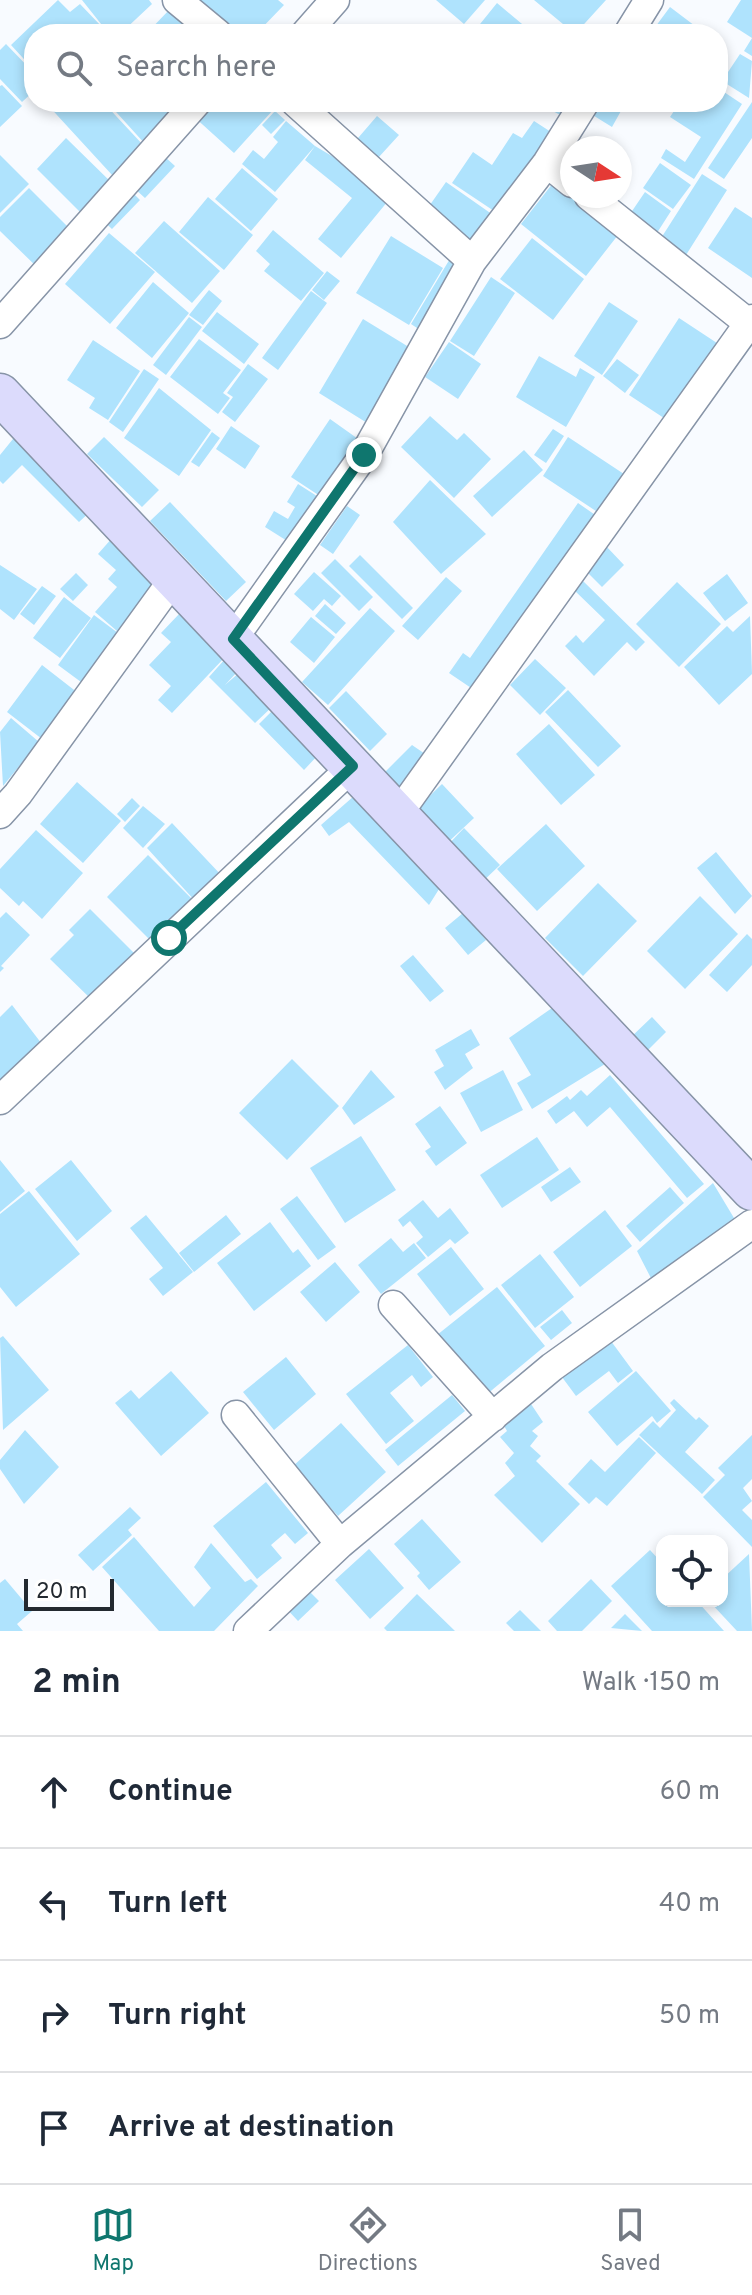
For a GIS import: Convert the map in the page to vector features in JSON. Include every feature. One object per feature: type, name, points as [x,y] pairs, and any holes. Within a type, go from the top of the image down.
[{"type":"street","points":[[177,0],[206,24]]},
{"type":"street","points":[[314,24],[335,0]]},
{"type":"street","points":[[634,24],[649,0]]},
{"type":"street","points":[[0,324],[188,112]]},
{"type":"street","points":[[306,112],[472,261]]},
{"type":"street","points":[[233,639],[364,455],[472,261],[547,163],[579,112]]},
{"type":"street","points":[[547,163],[560,173]]},
{"type":"street","points":[[398,814],[751,323],[604,208]]},
{"type":"street","points":[[0,394],[752,1190]]},
{"type":"street","points":[[0,814],[175,577]]},
{"type":"street","points":[[0,1100],[353,766]]},
{"type":"street","points":[[248,1631],[340,1544],[552,1367],[752,1224]]},
{"type":"street","points":[[393,1305],[493,1417]]},
{"type":"street","points":[[236,1415],[340,1544]]},
{"type":"building","points":[[58,0],[70,12],[80,4],[99,24],[33,24]]},
{"type":"building","points":[[82,0],[149,0],[152,4],[131,24],[101,24]]},
{"type":"building","points":[[199,0],[278,0],[284,5],[266,24],[224,24]]},
{"type":"building","points":[[436,0],[485,0],[464,24]]},
{"type":"building","points":[[534,0],[606,0],[584,24],[563,24]]},
{"type":"building","points":[[741,0],[752,0],[752,38],[727,22]]},
{"type":"building","points":[[497,3],[522,24],[480,24]]},
{"type":"building","points":[[670,7],[692,24],[657,24]]},
{"type":"building","points":[[170,9],[184,24],[156,24]]},
{"type":"building","points":[[24,33],[24,59],[11,45]]},
{"type":"building","points":[[752,38],[752,56],[744,51]]},
{"type":"building","points":[[6,44],[24,63],[22,102],[0,79],[0,50]]},
{"type":"building","points":[[740,54],[752,61],[749,98],[728,85],[728,72]]},
{"type":"building","points":[[0,86],[22,106],[0,127]]},
{"type":"building","points":[[728,95],[742,104],[694,179],[661,158],[666,149],[685,162],[701,137],[670,117],[673,112],[728,112]]},
{"type":"building","points":[[752,102],[752,138],[724,179],[708,168]]},
{"type":"building","points":[[54,112],[112,112],[144,146],[113,176]]},
{"type":"building","points":[[116,112],[178,112],[181,115],[146,145]]},
{"type":"building","points":[[195,112],[271,112],[234,153],[192,115]]},
{"type":"building","points":[[274,112],[285,120],[271,134],[262,125]]},
{"type":"building","points":[[592,112],[620,112],[612,127]]},
{"type":"building","points":[[377,116],[399,135],[378,158],[352,145]]},
{"type":"building","points":[[286,121],[315,146],[275,192],[242,164],[253,150],[264,159],[278,142],[273,137]]},
{"type":"building","points":[[534,121],[551,132],[497,213],[452,183],[473,152],[492,165],[513,133],[522,138]]},
{"type":"building","points":[[66,138],[115,186],[85,217],[37,169]]},
{"type":"building","points":[[315,146],[347,165],[388,201],[341,258],[318,239],[352,198],[305,160]]},
{"type":"building","points":[[0,155],[29,184],[0,213]]},
{"type":"building","points":[[165,157],[175,166],[145,198],[135,189]]},
{"type":"building","points":[[660,163],[691,185],[673,209],[643,188]]},
{"type":"building","points":[[242,168],[278,199],[251,231],[215,199]]},
{"type":"building","points":[[702,174],[727,190],[681,263],[656,246]]},
{"type":"building","points":[[446,182],[496,217],[475,247],[425,212]]},
{"type":"building","points":[[553,183],[560,189],[560,208],[584,208],[618,235],[586,276],[521,224]]},
{"type":"building","points":[[29,188],[76,235],[41,271],[0,231],[0,217]]},
{"type":"building","points":[[128,188],[140,200],[112,229],[99,217]]},
{"type":"building","points":[[645,192],[671,211],[655,236],[628,217]]},
{"type":"building","points":[[208,197],[253,235],[224,270],[179,232]]},
{"type":"building","points":[[735,207],[752,218],[752,278],[708,248]]},
{"type":"building","points":[[164,221],[220,271],[192,303],[135,253]]},
{"type":"building","points":[[273,230],[324,273],[301,301],[264,271],[270,264],[256,251]]},
{"type":"building","points":[[109,233],[155,272],[110,324],[65,284]]},
{"type":"building","points":[[391,236],[443,268],[409,325],[356,293]]},
{"type":"building","points":[[532,238],[584,279],[553,320],[500,279]]},
{"type":"building","points":[[451,257],[463,269],[426,334],[411,324]]},
{"type":"building","points":[[327,271],[340,281],[324,300],[312,290]]},
{"type":"building","points":[[491,277],[515,293],[474,356],[450,341]]},
{"type":"building","points":[[153,282],[189,313],[152,358],[116,328]]},
{"type":"building","points":[[209,290],[222,301],[203,325],[189,315]]},
{"type":"building","points":[[311,291],[327,303],[278,370],[262,358]]},
{"type":"building","points":[[609,302],[638,321],[602,375],[574,356]]},
{"type":"building","points":[[217,312],[259,344],[244,364],[202,331]]},
{"type":"building","points":[[189,317],[202,327],[166,375],[153,365]]},
{"type":"building","points":[[679,318],[723,347],[673,424],[629,395]]},
{"type":"building","points":[[363,319],[417,352],[372,426],[319,393]]},
{"type":"building","points":[[199,339],[241,370],[223,393],[230,398],[218,414],[170,377]]},
{"type":"building","points":[[93,340],[140,371],[108,420],[89,408],[95,398],[67,380]]},
{"type":"building","points":[[449,342],[481,364],[458,399],[425,377]]},
{"type":"building","points":[[539,356],[576,377],[580,368],[595,377],[566,427],[516,397]]},
{"type":"building","points":[[617,359],[639,375],[625,393],[603,376]]},
{"type":"building","points":[[248,364],[268,379],[235,422],[222,412],[233,397],[227,393]]},
{"type":"building","points":[[144,369],[159,379],[123,432],[109,422]]},
{"type":"building","points":[[159,388],[211,430],[179,476],[124,438]]},
{"type":"building","points":[[430,416],[457,440],[464,433],[491,459],[454,498],[401,447]]},
{"type":"building","points":[[330,419],[361,441],[323,498],[291,477]]},
{"type":"building","points":[[231,426],[260,446],[245,469],[216,449]]},
{"type":"building","points":[[553,429],[564,436],[546,463],[534,455]]},
{"type":"building","points":[[212,432],[220,438],[199,467],[191,462]]},
{"type":"building","points":[[17,434],[91,511],[79,522],[22,465],[3,484],[0,481],[0,455]]},
{"type":"building","points":[[104,437],[159,490],[142,507],[87,454]]},
{"type":"building","points":[[568,437],[630,478],[605,517],[543,476]]},
{"type":"building","points":[[524,450],[543,470],[492,517],[473,496]]},
{"type":"building","points":[[430,480],[486,534],[441,574],[393,522]]},
{"type":"building","points":[[298,484],[320,498],[292,544],[265,527],[274,511],[288,519],[295,507],[287,502]]},
{"type":"building","points":[[170,502],[246,582],[226,601],[150,521]]},
{"type":"building","points":[[578,503],[601,519],[480,694],[449,673],[463,653],[470,658]]},
{"type":"building","points":[[347,506],[360,515],[333,554],[320,545]]},
{"type":"building","points":[[113,537],[162,579],[117,631],[95,612],[117,587],[108,579],[116,570],[98,554]]},
{"type":"building","points":[[606,546],[624,565],[602,587],[583,568]]},
{"type":"building","points":[[360,555],[413,608],[402,619],[349,566]]},
{"type":"building","points":[[335,559],[373,597],[359,611],[321,573]]},
{"type":"building","points":[[0,565],[37,589],[14,620],[0,609]]},
{"type":"building","points":[[314,572],[341,596],[332,606],[324,599],[313,611],[294,594]]},
{"type":"building","points":[[76,573],[88,585],[73,601],[60,589]]},
{"type":"building","points":[[727,574],[748,603],[725,621],[703,593]]},
{"type":"building","points":[[446,577],[462,591],[418,640],[402,626]]},
{"type":"building","points":[[583,581],[645,642],[636,651],[627,642],[594,676],[565,646],[576,635],[583,643],[605,620],[574,590]]},
{"type":"building","points":[[677,582],[721,624],[679,667],[636,624]]},
{"type":"building","points":[[42,586],[56,596],[34,625],[20,614]]},
{"type":"building","points":[[64,597],[91,618],[60,658],[33,638]]},
{"type":"building","points":[[325,604],[346,623],[336,634],[315,616]]},
{"type":"building","points":[[370,608],[395,631],[328,705],[302,682]]},
{"type":"building","points":[[180,613],[226,656],[172,713],[158,700],[171,686],[149,665],[171,642],[161,633]]},
{"type":"building","points":[[94,615],[118,633],[81,682],[58,665]]},
{"type":"building","points":[[750,616],[752,674],[719,705],[684,667],[727,626],[733,632]]},
{"type":"building","points":[[311,617],[335,637],[314,663],[290,642]]},
{"type":"building","points":[[225,659],[238,671],[225,685],[240,672],[273,706],[255,723],[209,677]]},
{"type":"building","points":[[535,659],[566,688],[540,715],[510,685]]},
{"type":"building","points":[[42,665],[78,693],[42,739],[7,712]]},
{"type":"building","points":[[568,690],[621,746],[598,767],[545,712]]},
{"type":"building","points":[[346,691],[387,734],[370,751],[329,708]]},
{"type":"building","points":[[274,709],[319,754],[304,770],[259,724]]},
{"type":"building","points":[[11,718],[39,742],[3,786],[0,732]]},
{"type":"building","points":[[549,724],[595,775],[561,805],[516,754]]},
{"type":"building","points":[[412,745],[431,758],[402,798],[382,775]]},
{"type":"building","points":[[77,782],[121,821],[83,863],[40,824]]},
{"type":"building","points":[[442,784],[474,818],[443,847],[411,814]]},
{"type":"building","points":[[354,796],[441,886],[429,905],[349,822],[329,836],[321,825]]},
{"type":"building","points":[[132,798],[140,806],[125,822],[117,814]]},
{"type":"building","points":[[143,806],[165,824],[143,848],[123,828]]},
{"type":"building","points":[[172,823],[223,877],[196,902],[147,848]]},
{"type":"building","points":[[546,824],[585,866],[537,911],[497,869]]},
{"type":"building","points":[[464,828],[500,865],[479,885],[444,849]]},
{"type":"building","points":[[36,830],[83,873],[42,919],[23,901],[19,906],[0,888],[0,869]]},
{"type":"building","points":[[716,852],[752,896],[735,914],[697,868]]},
{"type":"building","points":[[148,855],[195,902],[154,944],[107,897]]},
{"type":"building","points":[[598,883],[637,921],[583,976],[545,938]]},
{"type":"building","points":[[700,896],[738,934],[685,989],[647,951]]},
{"type":"building","points":[[90,909],[137,956],[93,1001],[50,959],[74,935],[69,930]]},
{"type":"building","points":[[6,912],[30,935],[1,966],[4,968],[0,972],[0,918]]},
{"type":"building","points":[[463,913],[486,940],[468,955],[445,928]]},
{"type":"building","points":[[747,934],[752,939],[752,965],[727,992],[709,975]]},
{"type":"building","points":[[413,955],[444,991],[430,1002],[400,966]]},
{"type":"building","points":[[12,1005],[45,1048],[0,1090],[0,1017]]},
{"type":"building","points":[[552,1008],[605,1064],[532,1109],[517,1083],[531,1075],[509,1038]]},
{"type":"building","points":[[652,1017],[666,1032],[645,1053],[630,1038]]},
{"type":"building","points":[[471,1029],[480,1045],[465,1054],[473,1068],[445,1090],[434,1072],[444,1066],[435,1050]]},
{"type":"building","points":[[292,1059],[339,1106],[287,1160],[239,1113]]},
{"type":"building","points":[[371,1070],[395,1097],[354,1125],[342,1108]]},
{"type":"building","points":[[503,1070],[523,1110],[481,1132],[460,1093]]},
{"type":"building","points":[[610,1075],[704,1184],[687,1198],[610,1107],[587,1127],[574,1111],[556,1124],[547,1111],[567,1096],[570,1100],[581,1090],[587,1096]]},
{"type":"building","points":[[440,1106],[467,1143],[436,1166],[425,1151],[431,1147],[415,1124]]},
{"type":"building","points":[[361,1136],[396,1190],[345,1223],[310,1168]]},
{"type":"building","points":[[537,1137],[559,1170],[502,1208],[480,1175]]},
{"type":"building","points":[[0,1160],[25,1191],[0,1212]]},
{"type":"building","points":[[71,1160],[112,1211],[77,1241],[35,1189]]},
{"type":"building","points":[[570,1167],[581,1182],[551,1202],[541,1187]]},
{"type":"building","points":[[713,1183],[737,1223],[654,1284],[637,1251]]},
{"type":"building","points":[[670,1187],[684,1203],[640,1242],[626,1226]]},
{"type":"building","points":[[29,1191],[80,1254],[16,1307],[0,1287],[0,1214]]},
{"type":"building","points":[[297,1196],[336,1247],[318,1260],[280,1209]]},
{"type":"building","points":[[423,1200],[438,1218],[450,1208],[469,1233],[455,1244],[450,1239],[428,1257],[416,1243],[423,1237],[410,1221],[403,1227],[398,1220]]},
{"type":"building","points":[[605,1210],[632,1246],[580,1287],[553,1252]]},
{"type":"building","points":[[146,1215],[193,1272],[163,1296],[149,1279],[163,1268],[130,1228]]},
{"type":"building","points":[[226,1215],[241,1234],[194,1272],[179,1253]]},
{"type":"building","points":[[270,1222],[293,1253],[298,1249],[311,1266],[254,1311],[217,1263]]},
{"type":"building","points":[[391,1238],[403,1252],[414,1243],[426,1258],[381,1294],[358,1265]]},
{"type":"building","points":[[451,1247],[484,1289],[450,1316],[417,1274]]},
{"type":"building","points":[[540,1254],[574,1297],[535,1328],[501,1285]]},
{"type":"building","points":[[335,1262],[360,1292],[326,1322],[300,1292]]},
{"type":"building","points":[[497,1287],[545,1346],[486,1395],[437,1335]]},
{"type":"building","points":[[562,1310],[572,1323],[551,1340],[540,1327]]},
{"type":"building","points":[[3,1336],[49,1390],[3,1430],[0,1338]]},
{"type":"building","points":[[608,1337],[633,1371],[618,1383],[609,1371],[576,1396],[559,1373]]},
{"type":"building","points":[[408,1345],[433,1377],[421,1387],[412,1375],[390,1393],[414,1421],[386,1444],[346,1394]]},
{"type":"building","points":[[286,1357],[316,1394],[274,1430],[243,1392]]},
{"type":"building","points":[[171,1371],[209,1413],[161,1456],[115,1403],[131,1390],[139,1399]]},
{"type":"building","points":[[636,1371],[671,1411],[657,1423],[652,1416],[617,1446],[588,1412]]},
{"type":"building","points":[[452,1395],[465,1411],[398,1466],[385,1450]]},
{"type":"building","points":[[674,1399],[696,1420],[699,1417],[709,1426],[685,1452],[715,1480],[702,1494],[639,1435],[653,1421],[660,1428],[676,1410],[670,1403]]},
{"type":"building","points":[[531,1404],[543,1422],[532,1431],[538,1436],[530,1446],[541,1456],[536,1461],[580,1504],[542,1543],[494,1495],[515,1476],[505,1463],[514,1453],[500,1437],[507,1431],[503,1424]]},
{"type":"building","points":[[341,1423],[386,1472],[338,1516],[293,1466]]},
{"type":"building","points":[[25,1430],[59,1467],[24,1504],[0,1469],[0,1460]]},
{"type":"building","points":[[752,1435],[752,1479],[743,1488],[752,1501],[742,1510],[752,1520],[752,1547],[703,1497],[725,1475],[718,1468]]},
{"type":"building","points":[[639,1437],[656,1453],[607,1506],[596,1497],[589,1504],[568,1484],[591,1459],[605,1472]]},
{"type":"building","points":[[266,1482],[308,1533],[295,1544],[285,1533],[271,1545],[282,1558],[257,1579],[213,1526]]},
{"type":"building","points":[[130,1507],[141,1518],[128,1530],[132,1535],[93,1571],[78,1555]]},
{"type":"building","points":[[422,1519],[461,1562],[429,1590],[417,1576],[420,1573],[394,1544]]},
{"type":"building","points":[[134,1537],[194,1607],[211,1588],[194,1567],[211,1543],[245,1582],[251,1579],[258,1586],[214,1631],[159,1631],[102,1567]]},
{"type":"building","points":[[369,1549],[404,1588],[370,1619],[335,1580]]},
{"type":"building","points":[[650,1550],[656,1556],[656,1607],[702,1607],[724,1631],[652,1631],[611,1586]]},
{"type":"building","points":[[749,1554],[752,1631],[737,1631],[715,1607],[728,1607],[728,1573]]},
{"type":"building","points":[[5,1579],[32,1611],[17,1624],[23,1631],[0,1631],[0,1583]]},
{"type":"building","points":[[591,1579],[612,1601],[582,1631],[557,1631],[548,1621]]},
{"type":"building","points":[[305,1587],[319,1601],[298,1621],[284,1606]]},
{"type":"building","points":[[417,1594],[455,1631],[387,1631],[384,1628]]},
{"type":"building","points":[[520,1610],[541,1631],[514,1631],[506,1623]]},
{"type":"building","points":[[625,1614],[642,1631],[611,1628]]},
{"type":"route","points":[[169,938],[353,766],[233,639],[364,455]]}]
